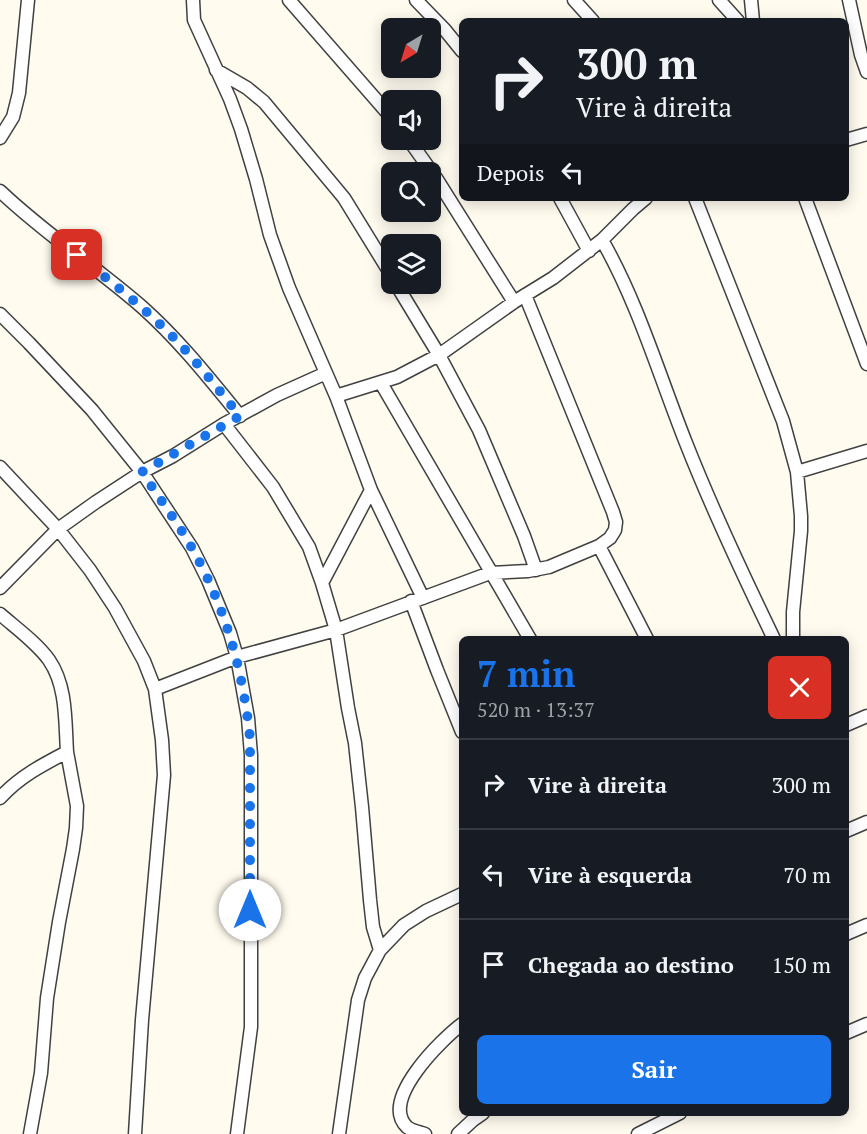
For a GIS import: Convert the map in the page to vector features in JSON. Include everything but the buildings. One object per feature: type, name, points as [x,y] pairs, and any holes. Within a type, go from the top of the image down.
[{"type":"street","points":[[0,138],[13,117],[19,93],[28,0]]},
{"type":"street","points":[[193,0],[194,20],[241,129],[270,235],[289,288],[336,396],[371,490],[417,599],[436,670],[459,725]]},
{"type":"street","points":[[289,0],[381,105]]},
{"type":"street","points":[[416,0],[459,47]]},
{"type":"street","points":[[574,0],[590,18]]},
{"type":"street","points":[[718,0],[735,18]]},
{"type":"street","points":[[751,0],[753,18]]},
{"type":"street","points":[[849,0],[867,72]]},
{"type":"street","points":[[216,70],[247,88],[264,102],[344,198],[381,258]]},
{"type":"street","points":[[849,139],[867,134]]},
{"type":"street","points":[[155,689],[237,657],[336,630],[490,573],[549,567],[599,546],[610,538],[615,530],[614,512],[520,298],[416,150]]},
{"type":"street","points":[[0,191],[148,314],[192,357],[240,416]]},
{"type":"street","points":[[562,201],[589,251]]},
{"type":"street","points":[[336,396],[398,377],[439,355],[589,251],[642,201]]},
{"type":"street","points":[[696,201],[783,421],[797,472],[801,531],[793,612],[793,636]]},
{"type":"street","points":[[806,201],[867,364]]},
{"type":"street","points":[[602,240],[631,298],[686,444],[747,584],[773,636]]},
{"type":"street","points":[[402,294],[439,355],[482,439],[524,536],[536,570]]},
{"type":"street","points":[[0,314],[92,410],[142,472],[192,548],[230,633],[237,657],[248,718],[251,755],[252,990],[251,1027],[237,1134]]},
{"type":"street","points":[[0,588],[58,529],[96,502],[224,424],[277,395],[326,373]]},
{"type":"street","points":[[381,383],[528,636]]},
{"type":"street","points":[[224,424],[273,487],[309,547],[336,630],[355,743],[373,927],[380,950]]},
{"type":"street","points":[[797,472],[867,451]]},
{"type":"street","points":[[0,467],[58,529],[90,570],[115,608],[144,662],[155,689],[164,775],[142,1020],[135,1134]]},
{"type":"street","points":[[322,583],[371,490]]},
{"type":"street","points":[[599,546],[645,636]]},
{"type":"street","points":[[0,614],[48,659],[58,678],[64,701],[67,752],[76,798],[76,828],[47,998],[40,1073],[30,1134]]},
{"type":"street","points":[[849,723],[867,716]]},
{"type":"street","points":[[0,798],[30,771],[67,752]]},
{"type":"street","points":[[849,830],[867,822]]},
{"type":"street","points":[[339,1134],[358,1000],[365,978],[380,950],[404,926],[426,911],[459,895]]},
{"type":"street","points":[[849,933],[867,925]]},
{"type":"street","points":[[849,1032],[867,1024]]},
{"type":"street","points":[[424,1134],[408,1127],[400,1116],[400,1104],[409,1082],[422,1064],[440,1043],[459,1027]]},
{"type":"street","points":[[458,1134],[478,1116]]},
{"type":"street","points":[[638,1134],[674,1116]]},
{"type":"route","points":[[77,255],[169,333],[192,357],[240,416],[142,472],[192,548],[230,633],[237,657],[248,718],[251,755],[250,910]]}]
